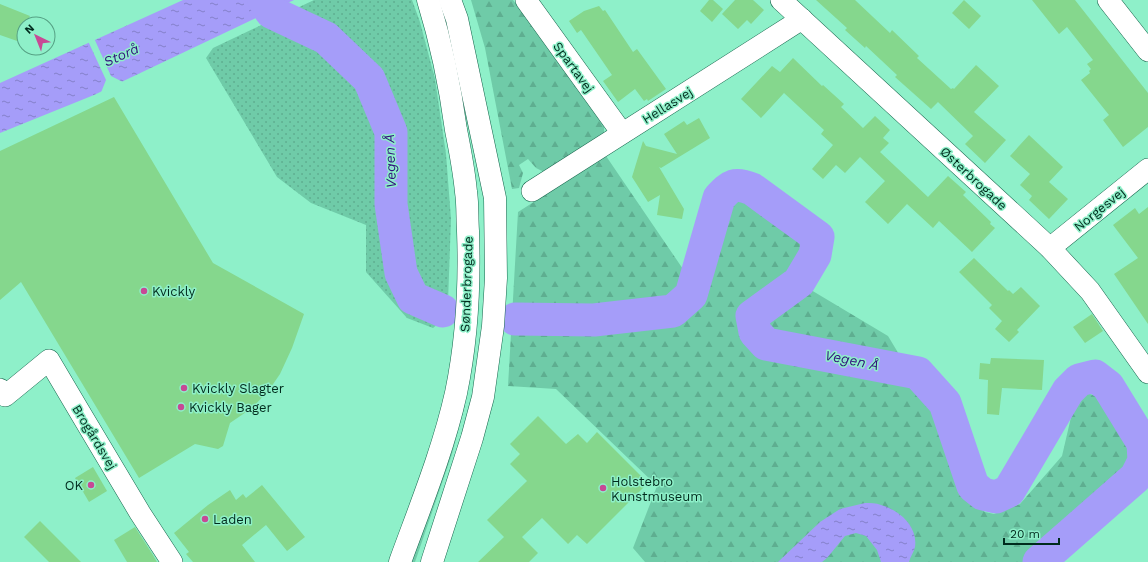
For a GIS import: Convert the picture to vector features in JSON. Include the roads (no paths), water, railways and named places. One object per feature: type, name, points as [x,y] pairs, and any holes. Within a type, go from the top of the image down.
[{"type":"street","name":"Sønderbrogade","points":[[400,562],[431,477],[448,423],[456,392],[468,305],[469,261],[466,193],[449,85],[442,50],[428,0]]},
{"type":"street","points":[[432,562],[472,438],[482,397],[493,326],[496,278],[495,198],[457,19],[450,0]]},
{"type":"street","name":"Spartavej","points":[[526,0],[622,133]]},
{"type":"street","name":"Østerbrogade","points":[[781,0],[1050,248],[1090,291],[1148,373]]},
{"type":"street","points":[[1108,0],[1148,51]]},
{"type":"street","name":"Hellasvej","points":[[532,191],[802,20]]},
{"type":"street","name":"Norgesvej","points":[[1050,248],[1148,170]]},
{"type":"street","name":"Brogårdsvej","points":[[3,392],[50,360],[137,508],[172,562]]},
{"type":"street","points":[[427,562],[445,523]]},
{"type":"water","name":"Storå","points":[[183,0],[294,0],[94,95],[0,133],[0,83]]},
{"type":"water","points":[[865,503],[888,507],[906,520],[915,539],[915,547],[909,562],[881,562],[877,550],[866,536],[856,533],[845,536],[822,562],[778,562],[820,522],[840,509]]},
{"type":"waterway","name":"Vegen Å","points":[[264,0],[271,12],[326,38],[369,79],[391,132],[391,204],[401,273],[413,298],[443,311]]},
{"type":"waterway","name":"Vegen Å","points":[[515,319],[594,320],[673,311],[691,295],[719,198],[727,190],[737,185],[752,189],[818,237],[815,255],[799,282],[752,316],[755,332],[766,344],[918,373],[945,403],[973,486],[983,494],[996,497],[1009,491],[1068,391],[1079,380],[1095,376],[1108,386],[1143,443],[1144,461],[1136,477],[1039,562]]},
{"type":"place","name":"Kvickly","points":[[144,291]]},
{"type":"place","name":"Kvickly Slagter","points":[[184,388]]},
{"type":"place","name":"Kvickly Bager","points":[[181,407]]},
{"type":"place","name":"OK","points":[[91,485]]},
{"type":"place","name":"Holstebro Kunstmuseum","points":[[603,488]]},
{"type":"place","name":"Laden","points":[[205,519]]}]
